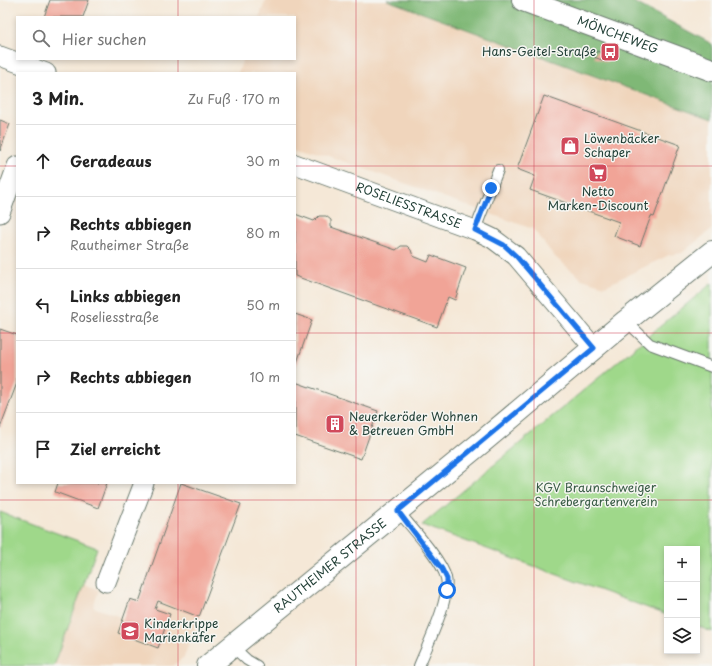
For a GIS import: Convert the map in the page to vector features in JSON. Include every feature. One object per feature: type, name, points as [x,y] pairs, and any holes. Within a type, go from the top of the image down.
[{"type":"main road","name":"MÖNCHEWEG","points":[[523,0],[712,70]]},
{"type":"main road","name":"RAUTHEIMER STRASSE","points":[[208,666],[398,511],[626,321],[712,252]]},
{"type":"street","points":[[0,56],[43,72]]},
{"type":"street","name":"ROSELIESSTRASSE","points":[[296,164],[475,230],[504,245],[516,256],[594,348]]},
{"type":"street","points":[[0,213],[16,169]]},
{"type":"street","points":[[106,582],[144,484]]},
{"type":"lane","points":[[475,230],[498,170]]},
{"type":"lane","points":[[626,321],[650,344],[712,367]]},
{"type":"lane","points":[[398,511],[442,569],[447,579],[444,605],[420,666]]},
{"type":"lane","points":[[232,646],[247,660],[257,666]]},
{"type":"shaded area","points":[[266,0],[387,0],[712,119],[712,229],[682,253],[669,255],[605,286],[582,279],[555,257],[533,229],[296,144],[296,72],[238,72],[243,60],[296,60],[296,16],[259,16]]},
{"type":"shaded area","name":"Kinderkrippe Marienkäfer","points":[[84,584],[99,590],[93,607],[123,618],[139,602],[142,595],[199,617],[184,657],[173,666],[54,666]]},
{"type":"green space","points":[[387,0],[630,0],[712,44],[712,119]]},
{"type":"green space","name":"KGV Braunschweiger Schrebergartenverein","points":[[712,283],[712,632],[700,627],[700,546],[664,546],[664,614],[422,525]]},
{"type":"green space","points":[[0,512],[97,548],[54,666],[0,666]]},
{"type":"building","points":[[50,0],[89,0],[83,16],[44,16]]},
{"type":"building","points":[[597,51],[609,56],[607,62],[594,57]]},
{"type":"building","name":"Netto Marken-Discount","points":[[544,96],[680,145],[654,217],[651,216],[640,246],[614,236],[619,222],[530,190],[535,176],[517,169]]},
{"type":"building","points":[[0,120],[10,124],[0,151]]},
{"type":"building","points":[[296,214],[314,221],[319,216],[326,216],[331,220],[331,227],[396,250],[401,246],[407,246],[411,250],[413,256],[428,262],[431,255],[466,268],[455,300],[448,297],[437,327],[296,276]]},
{"type":"building","points":[[296,314],[312,320],[296,365]]},
{"type":"building","points":[[0,329],[16,335],[16,386],[0,428]]},
{"type":"building","name":"Neuerkeröder Wohnen & Betreuen GmbH","points":[[296,382],[378,411],[361,459],[296,436]]},
{"type":"building","points":[[58,484],[107,484],[98,508],[55,492]]},
{"type":"building","points":[[181,484],[241,504],[199,617],[158,601],[155,609],[170,614],[158,648],[118,633],[130,599],[139,602]]},
{"type":"place","name":"Hans-Geitel-Straße","points":[[610,52]]},
{"type":"place","name":"Löwenbäcker Schaper","points":[[570,146]]},
{"type":"place","name":"Netto Marken-Discount","points":[[598,173]]},
{"type":"place","name":"Neuerkeröder Wohnen & Betreuen GmbH","points":[[335,424]]},
{"type":"place","name":"Kinderkrippe Marienkäfer","points":[[130,631]]},
{"type":"route","points":[[447,590],[447,579],[442,569],[398,511],[594,348],[534,275],[516,256],[504,245],[475,230],[491,188]]}]
